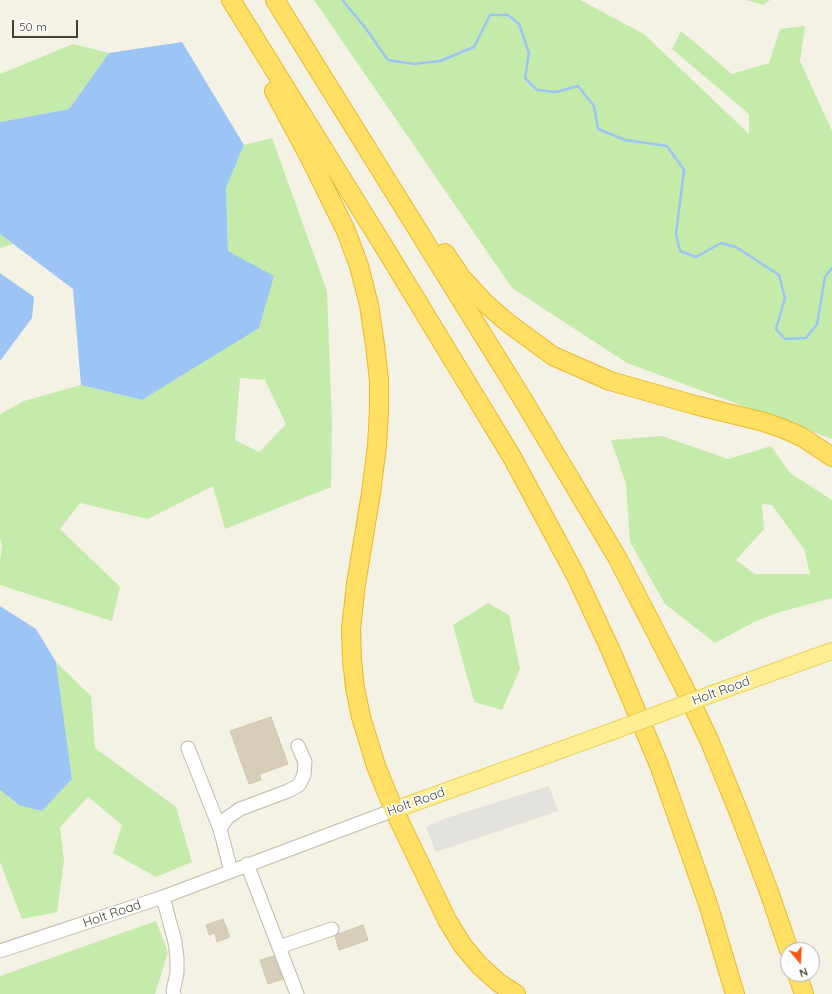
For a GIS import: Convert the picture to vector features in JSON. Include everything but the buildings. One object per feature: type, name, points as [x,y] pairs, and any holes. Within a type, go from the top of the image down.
[{"type":"highway","points":[[275,0],[571,478],[622,566],[683,685],[710,742],[766,882],[786,942]]},
{"type":"highway","points":[[233,4],[249,45],[308,154],[346,231],[359,266],[369,306],[379,380],[379,410],[377,446],[371,493],[356,584],[351,629],[355,688],[361,717],[376,766],[394,810],[447,920],[463,946],[480,966],[516,994]]},
{"type":"highway","points":[[233,4],[390,256],[508,451],[546,518],[576,576],[611,651],[659,765],[708,904],[735,994]]},
{"type":"highway","points":[[353,126],[385,161],[462,278],[485,303],[530,340],[553,356],[610,381],[695,405],[764,422],[784,429],[802,437],[832,457]]},
{"type":"highway","points":[[800,982],[804,994]]},
{"type":"main road","name":"Holt Road","points":[[394,810],[832,651]]},
{"type":"street","points":[[220,829],[227,818],[240,809],[288,791],[299,785],[304,775],[305,762],[298,746]]},
{"type":"street","points":[[188,748],[220,829],[231,870]]},
{"type":"street","name":"Holt Road","points":[[0,952],[163,896],[394,810]]},
{"type":"street","points":[[246,864],[297,994]]},
{"type":"street","points":[[163,896],[176,942],[177,973],[173,991],[174,994]]},
{"type":"street","points":[[279,947],[332,929]]},
{"type":"green space","points":[[314,0],[580,0],[644,34],[749,134],[749,114],[672,49],[681,31],[732,74],[769,63],[780,29],[805,26],[800,61],[832,131],[832,439],[627,363],[512,288]]},
{"type":"green space","points":[[746,0],[770,0],[763,5]]},
{"type":"green space","points":[[73,44],[109,53],[69,109],[0,122],[0,74]]},
{"type":"green space","points":[[272,138],[327,291],[332,424],[331,487],[225,529],[213,486],[148,519],[80,503],[60,529],[120,587],[112,621],[0,585],[2,545],[0,538],[0,414],[24,401],[81,385],[142,400],[258,328],[228,251],[226,188],[244,145]],"holes":[[[240,378],[265,380],[286,424],[259,452],[235,440]]]},
{"type":"green space","points":[[0,234],[13,244],[0,248]]},
{"type":"green space","points":[[662,436],[728,459],[771,446],[790,473],[832,500],[832,598],[780,612],[756,621],[715,643],[665,604],[630,542],[626,484],[611,440]],"holes":[[[762,504],[772,505],[804,549],[810,574],[755,574],[736,560],[764,529]]]},
{"type":"green space","points":[[488,603],[509,615],[520,669],[502,710],[474,702],[453,625]]},
{"type":"green space","points":[[56,662],[91,696],[95,748],[176,807],[192,862],[156,877],[113,853],[122,825],[88,797],[60,827],[64,861],[57,912],[22,919],[0,862],[0,790],[19,805],[72,779]]},
{"type":"green space","points":[[156,921],[168,952],[155,994],[0,994],[0,976]]},
{"type":"shaded area","points":[[549,786],[558,811],[436,852],[426,827],[443,819]]},
{"type":"water","points":[[182,42],[244,145],[226,188],[228,251],[274,276],[259,328],[142,400],[81,385],[73,289],[0,234],[0,122],[69,109],[109,53]]},
{"type":"water","points":[[0,273],[34,297],[32,318],[0,361]]},
{"type":"water","points":[[0,606],[36,629],[56,662],[72,779],[42,811],[19,805],[0,790]]},
{"type":"waterway","points":[[343,0],[388,60],[414,64],[440,61],[474,47],[490,15],[508,15],[519,24],[529,53],[525,78],[537,90],[556,92],[578,86],[594,106],[598,129],[625,140],[667,146],[684,170],[676,234],[680,251],[696,257],[721,243],[736,247],[779,275],[785,298],[776,329],[785,339],[806,338],[817,324],[825,277],[832,268]]}]
